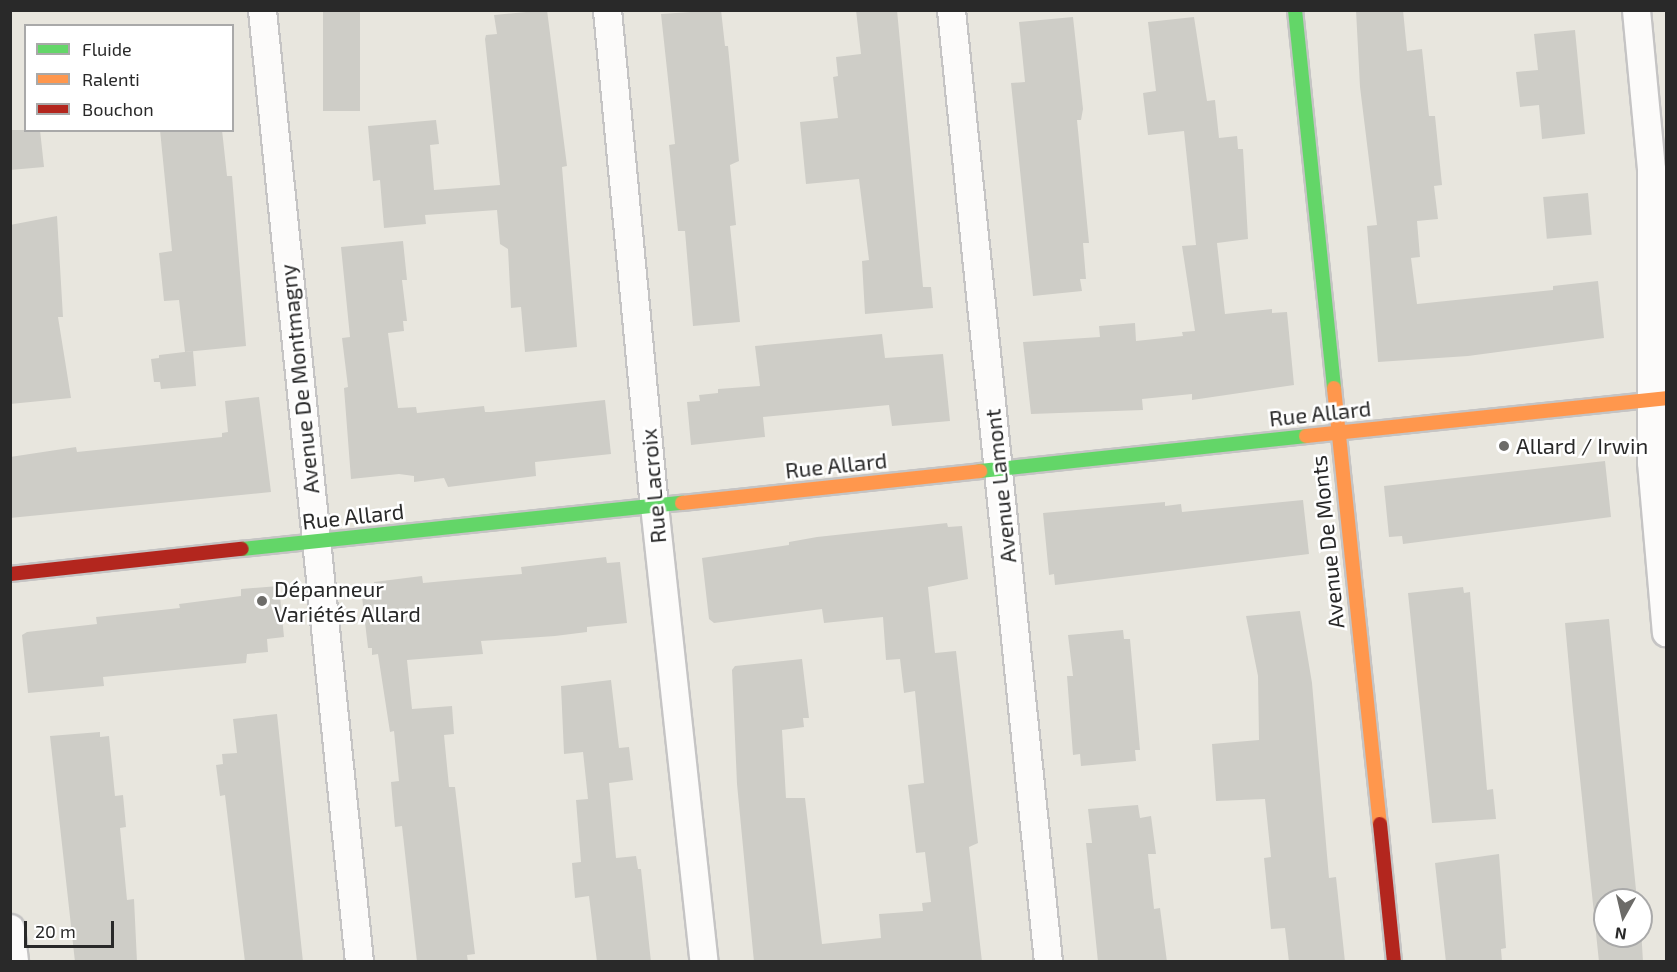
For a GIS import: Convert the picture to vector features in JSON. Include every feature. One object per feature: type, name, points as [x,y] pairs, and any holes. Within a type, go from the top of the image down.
[{"type":"street","name":"Avenue De Montmagny","points":[[262,10],[359,962]]},
{"type":"street","name":"Rue Lacroix","points":[[607,10],[654,505],[704,962]]},
{"type":"street","name":"Avenue Lamont","points":[[951,10],[1048,962]]},
{"type":"street","name":"Avenue De Monts","points":[[1295,10],[1336,433],[1394,962]]},
{"type":"street","points":[[1636,10],[1651,169],[1659,399],[1651,462],[1666,632]]},
{"type":"street","name":"Rue Allard","points":[[10,574],[1659,399]]},
{"type":"street","points":[[10,928],[14,962]]},
{"type":"building","points":[[323,10],[360,10],[360,111],[323,111]]},
{"type":"building","points":[[547,10],[567,166],[562,167],[577,347],[525,352],[521,307],[511,308],[508,249],[500,244],[497,210],[425,215],[426,224],[384,228],[380,180],[373,181],[368,126],[436,120],[439,144],[430,145],[434,190],[500,185],[486,35],[497,34],[494,15]]},
{"type":"building","points":[[721,10],[725,46],[728,46],[739,161],[730,165],[736,225],[730,226],[740,322],[693,326],[685,231],[678,231],[669,145],[675,144],[661,14]]},
{"type":"building","points":[[856,10],[897,10],[923,287],[931,287],[933,308],[865,314],[862,261],[869,260],[859,179],[806,184],[800,122],[838,118],[833,77],[838,76],[836,57],[861,54]]},
{"type":"building","points":[[1356,10],[1403,10],[1407,51],[1422,49],[1429,116],[1435,116],[1442,185],[1434,186],[1438,219],[1417,221],[1420,257],[1411,258],[1417,304],[1553,290],[1553,286],[1598,281],[1604,338],[1468,356],[1378,362],[1367,226],[1377,225],[1360,87]]},
{"type":"building","points":[[1073,17],[1083,109],[1081,120],[1077,120],[1089,243],[1083,243],[1086,279],[1080,279],[1082,291],[1033,296],[1011,83],[1025,82],[1019,22]]},
{"type":"building","points":[[1194,17],[1207,101],[1215,100],[1219,138],[1237,136],[1238,149],[1243,149],[1248,239],[1217,243],[1225,314],[1272,309],[1272,313],[1287,312],[1294,385],[1192,400],[1192,394],[1142,399],[1143,410],[1031,414],[1023,342],[1100,337],[1099,326],[1135,323],[1136,341],[1183,336],[1182,332],[1195,331],[1182,246],[1196,245],[1184,131],[1148,135],[1143,93],[1156,91],[1148,22]]},
{"type":"building","points":[[1575,30],[1585,134],[1542,139],[1539,105],[1520,107],[1516,72],[1538,70],[1534,34]]},
{"type":"building","points":[[10,130],[40,132],[44,167],[10,170]]},
{"type":"building","points":[[160,132],[222,132],[227,176],[232,176],[246,346],[185,352],[179,300],[164,301],[159,253],[172,251]]},
{"type":"building","points":[[1588,193],[1592,235],[1547,239],[1543,197]]},
{"type":"building","points":[[57,216],[63,317],[58,317],[71,398],[10,404],[10,225]]},
{"type":"building","points":[[403,241],[407,280],[402,280],[407,321],[403,321],[404,331],[388,333],[398,408],[416,407],[417,413],[484,406],[485,412],[491,412],[605,400],[611,454],[535,462],[536,476],[448,487],[444,478],[414,482],[414,476],[399,474],[351,479],[344,388],[348,387],[342,338],[350,337],[341,247]]},
{"type":"building","points":[[882,334],[885,358],[943,354],[950,421],[892,426],[889,405],[763,417],[765,437],[691,445],[687,402],[700,401],[699,395],[718,393],[718,389],[760,386],[755,346]]},
{"type":"building","points":[[193,351],[196,386],[161,389],[160,382],[154,382],[151,359],[159,358],[159,355]]},
{"type":"building","points":[[259,397],[271,492],[10,518],[10,457],[76,447],[77,452],[222,437],[222,433],[228,432],[225,401]]},
{"type":"building","points":[[1605,461],[1611,517],[1403,544],[1402,536],[1389,537],[1384,486]]},
{"type":"building","points":[[1303,500],[1309,554],[1055,585],[1054,574],[1049,575],[1043,513],[1165,502],[1165,506],[1181,504],[1182,512]]},
{"type":"building","points":[[947,523],[948,527],[962,526],[968,579],[928,587],[935,653],[956,651],[978,843],[969,847],[982,962],[754,962],[737,784],[732,670],[735,666],[802,659],[809,718],[803,718],[804,727],[782,730],[786,798],[805,798],[822,944],[881,938],[879,914],[923,911],[922,903],[931,902],[925,852],[916,853],[908,785],[924,783],[915,691],[904,693],[900,659],[886,660],[883,617],[824,623],[822,609],[714,623],[709,619],[702,558],[789,545],[789,542],[817,537]]},
{"type":"building","points":[[606,557],[607,563],[620,562],[627,623],[587,627],[587,632],[555,636],[481,641],[483,654],[407,660],[412,709],[452,706],[454,734],[444,735],[449,787],[455,787],[475,954],[467,955],[468,962],[417,962],[402,826],[395,827],[391,782],[399,781],[394,731],[390,732],[378,654],[372,655],[372,648],[368,648],[361,588],[374,587],[374,582],[422,576],[423,583],[522,574],[521,567]]},
{"type":"building","points":[[279,586],[284,637],[267,639],[268,652],[247,654],[246,663],[103,677],[104,686],[28,693],[22,635],[27,632],[97,624],[96,617],[180,608],[179,604],[241,596],[241,589]]},
{"type":"building","points":[[1463,587],[1464,593],[1470,592],[1487,790],[1493,789],[1496,819],[1432,823],[1408,593]]},
{"type":"building","points":[[1300,611],[1312,683],[1329,878],[1336,877],[1345,962],[1289,962],[1285,928],[1271,929],[1264,858],[1271,857],[1265,799],[1216,801],[1212,744],[1259,740],[1258,676],[1246,616]]},
{"type":"building","points":[[1609,619],[1636,888],[1593,888],[1593,904],[1573,711],[1565,623]]},
{"type":"building","points":[[1123,630],[1124,639],[1130,639],[1140,750],[1135,750],[1136,761],[1081,766],[1080,754],[1073,755],[1067,676],[1073,676],[1068,635]]},
{"type":"building","points":[[611,680],[619,748],[629,747],[633,780],[609,783],[616,858],[636,856],[638,869],[641,869],[651,962],[597,962],[589,896],[575,898],[572,863],[581,862],[576,800],[588,799],[583,752],[564,754],[561,686]]},
{"type":"building","points":[[277,714],[303,962],[245,962],[225,795],[220,796],[216,765],[223,764],[222,754],[237,753],[233,719]]},
{"type":"building","points":[[100,732],[100,737],[109,736],[115,796],[123,795],[126,827],[120,828],[127,900],[134,899],[137,962],[75,962],[50,736]]},
{"type":"building","points":[[1138,805],[1140,818],[1151,816],[1156,854],[1148,854],[1154,909],[1160,908],[1167,962],[1098,962],[1086,843],[1092,843],[1088,809]]},
{"type":"building","points":[[1499,854],[1506,948],[1501,949],[1502,962],[1446,962],[1435,863]]},
{"type":"building","points":[[1598,948],[1642,948],[1643,962],[1599,962]]},
{"type":"traffic: fast","points":[[1295,10],[1334,388]]},
{"type":"traffic: fast","points":[[980,471],[1306,436]]},
{"type":"traffic: fast","points":[[242,549],[682,503]]},
{"type":"traffic: slow","points":[[1334,388],[1380,824]]},
{"type":"traffic: slow","points":[[1306,436],[1666,398]]},
{"type":"traffic: slow","points":[[682,503],[980,471]]},
{"type":"traffic: jam","points":[[10,574],[242,549]]},
{"type":"traffic: jam","points":[[1380,824],[1394,962]]},
{"type":"place","name":"Allard / Irwin","points":[[1504,446]]},
{"type":"place","name":"Dépanneur Variétés Allard","points":[[262,601]]}]
